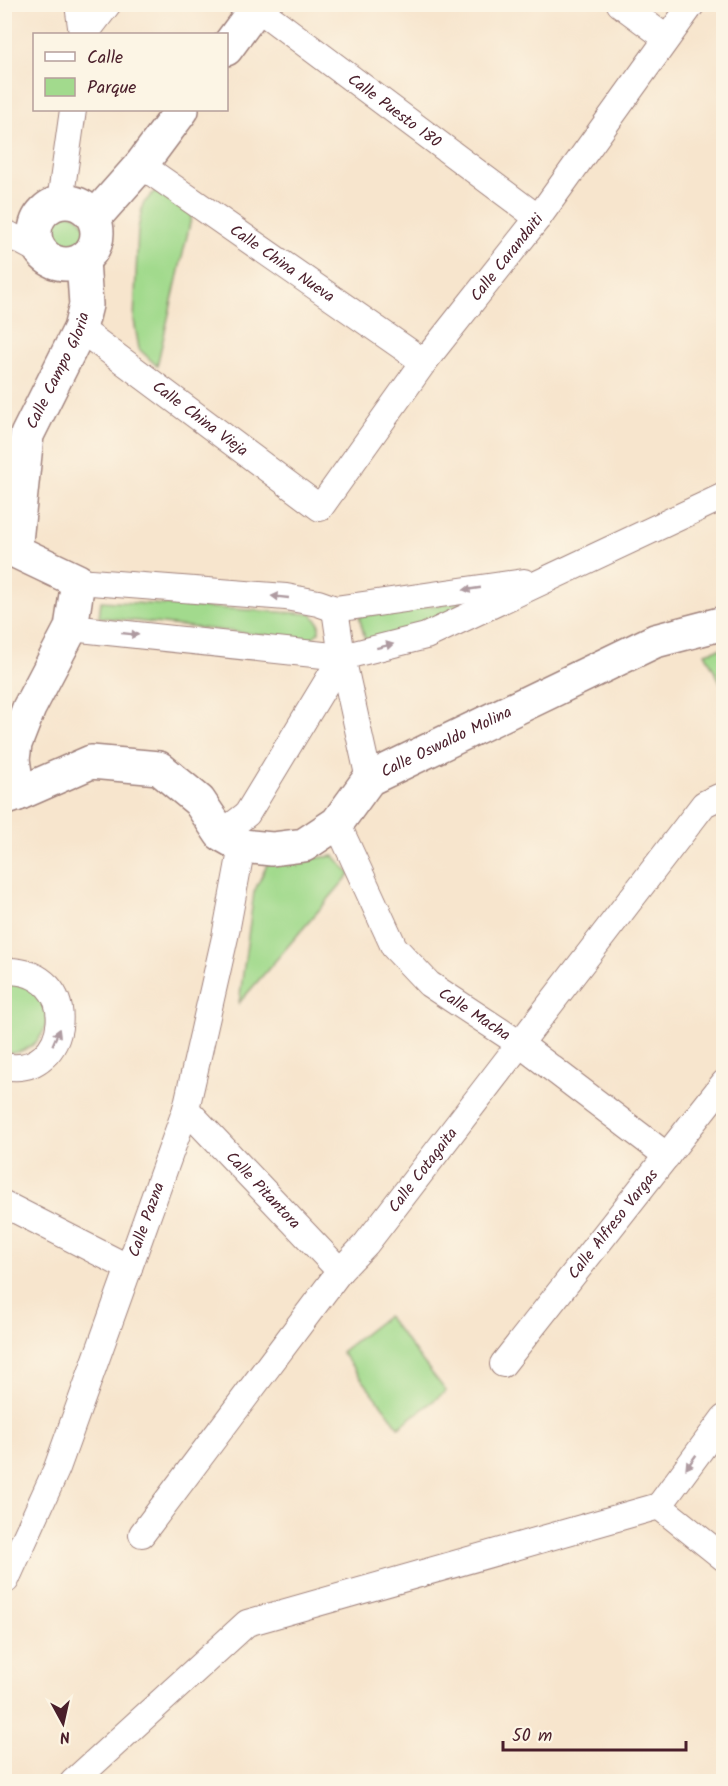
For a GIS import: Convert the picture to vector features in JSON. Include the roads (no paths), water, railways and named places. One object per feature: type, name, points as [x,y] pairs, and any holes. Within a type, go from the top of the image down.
[{"type":"main road","points":[[228,46],[256,6]]},
{"type":"main road","points":[[94,218],[141,165],[181,111]]},
{"type":"main road","points":[[60,202],[80,205],[94,218],[97,237],[94,247],[83,260],[69,264],[58,263],[41,252],[35,232],[42,213],[60,202]]},
{"type":"main road","name":"Calle Campo Gloria","points":[[10,549],[27,435],[80,328],[86,305],[83,260]]},
{"type":"main road","points":[[10,549],[78,581],[71,628],[29,708],[15,744],[11,797],[91,762],[159,768],[199,801],[231,840]]},
{"type":"main road","name":"Calle Oswaldo Molina","points":[[231,840],[272,849],[304,845],[337,823],[369,779],[655,641],[723,623]]},
{"type":"street","points":[[78,4],[84,33]]},
{"type":"street","points":[[85,33],[108,4]]},
{"type":"street","points":[[620,4],[666,38]]},
{"type":"street","name":"Calle Carandaiti","points":[[320,508],[424,362],[538,218],[692,4]]},
{"type":"street","name":"Calle Puesto 180","points":[[256,6],[538,218]]},
{"type":"street","points":[[60,202],[73,111]]},
{"type":"street","name":"Calle China Nueva","points":[[141,165],[424,362]]},
{"type":"street","points":[[4,232],[41,252]]},
{"type":"street","name":"Calle China Vieja","points":[[80,328],[320,508]]},
{"type":"street","points":[[71,628],[342,657],[426,636],[723,496]]},
{"type":"street","points":[[78,581],[286,597],[335,609],[550,578]]},
{"type":"street","points":[[335,609],[342,657],[369,779]]},
{"type":"street","points":[[231,840],[342,657]]},
{"type":"street","name":"Calle Cotagaita","points":[[142,1534],[340,1271],[366,1244],[520,1044],[714,801]]},
{"type":"street","name":"Calle Macha","points":[[337,823],[394,947],[429,984],[520,1044],[667,1156]]},
{"type":"street","name":"Calle Pazna","points":[[6,1581],[57,1468],[186,1109],[225,937],[231,840]]},
{"type":"street","points":[[4,971],[18,971],[34,975],[47,985],[57,999],[61,1014],[60,1031],[53,1046],[42,1058],[27,1065],[4,1066]]},
{"type":"street","name":"Calle Alfreso Vargas","points":[[503,1364],[723,1083]]},
{"type":"street","name":"Calle Pitantora","points":[[186,1109],[340,1271]]},
{"type":"street","points":[[4,1204],[129,1268]]},
{"type":"street","points":[[73,1782],[247,1623],[659,1506],[723,1418]]},
{"type":"street","points":[[659,1506],[723,1558]]}]
